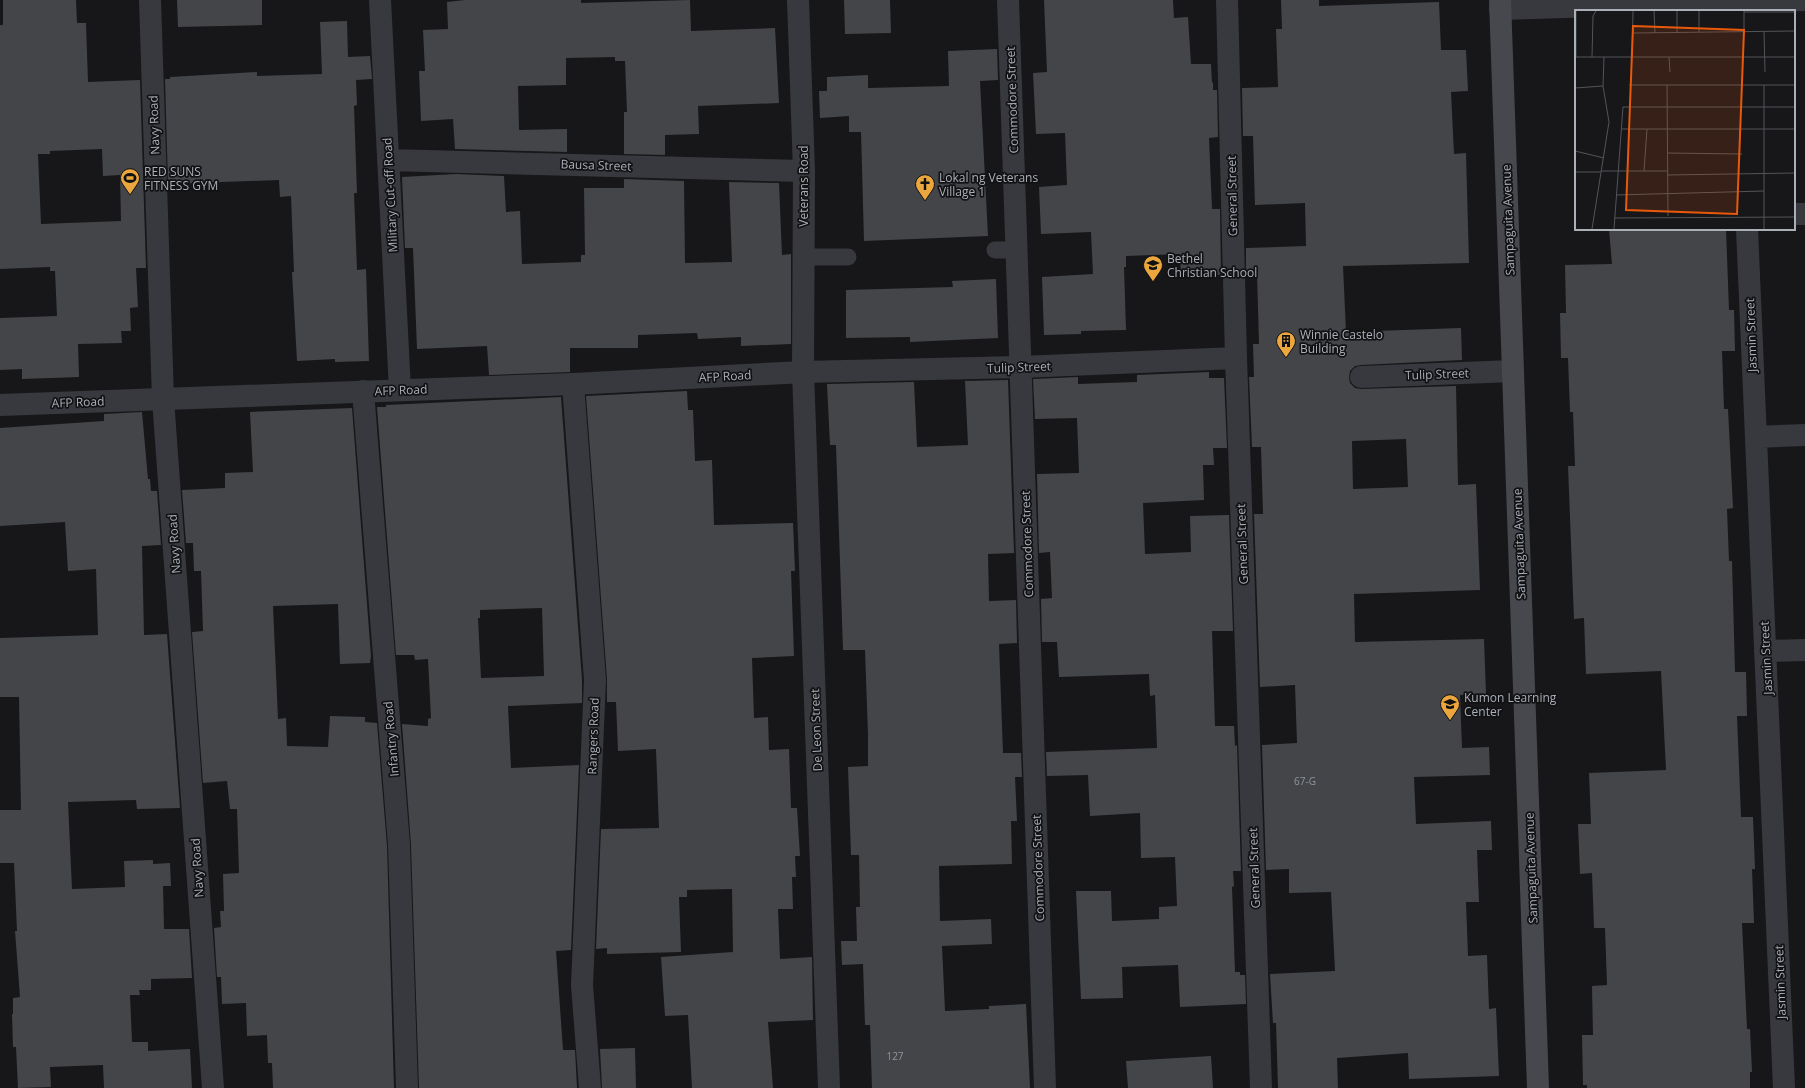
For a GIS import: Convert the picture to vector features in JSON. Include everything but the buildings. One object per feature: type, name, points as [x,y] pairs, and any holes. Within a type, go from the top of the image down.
[{"type":"main road","name":"Sampaguita Avenue","points":[[1500,4],[1538,1088]]},
{"type":"street","name":"Navy Road","points":[[150,0],[163,399],[213,1088]]},
{"type":"street","name":"Military Cut-off Road","points":[[380,0],[400,390]]},
{"type":"street","name":"Veterans Road","points":[[798,0],[804,171],[803,372]]},
{"type":"street","name":"Commodore Street","points":[[1008,0],[1045,1088]]},
{"type":"street","name":"General Street","points":[[1227,0],[1236,358],[1261,1088]]},
{"type":"street","points":[[1500,4],[1737,7],[1805,0]]},
{"type":"street","name":"Bausa Street","points":[[388,160],[804,171]]},
{"type":"street","name":"Jasmin Street","points":[[1747,230],[1784,1088]]},
{"type":"street","name":"Tulip Street","points":[[803,372],[1021,367],[1236,358]]},
{"type":"street","name":"Tulip Street","points":[[1362,377],[1513,371]]},
{"type":"street","name":"AFP Road","points":[[0,405],[573,384],[803,372]]},
{"type":"street","name":"De Leon Street","points":[[803,372],[830,1088]]},
{"type":"street","name":"Rangers Road","points":[[573,384],[595,680],[582,985],[590,1088]]},
{"type":"street","name":"Infantry Road","points":[[363,391],[399,845],[407,1088]]},
{"type":"street","points":[[1756,437],[1805,435]]},
{"type":"street","points":[[1765,651],[1805,650]]},
{"type":"lane","points":[[995,250],[1016,250]]},
{"type":"lane","points":[[803,257],[848,256]]},
{"type":"place","name":"RED SUNS FITNESS GYM","points":[[130,195]]},
{"type":"place","name":"Lokal ng Veterans Village 1","points":[[925,201]]},
{"type":"place","name":"Bethel Christian School","points":[[1153,282]]},
{"type":"place","name":"Winnie Castelo Building","points":[[1286,358]]},
{"type":"place","name":"Kumon Learning Center","points":[[1450,721]]}]
